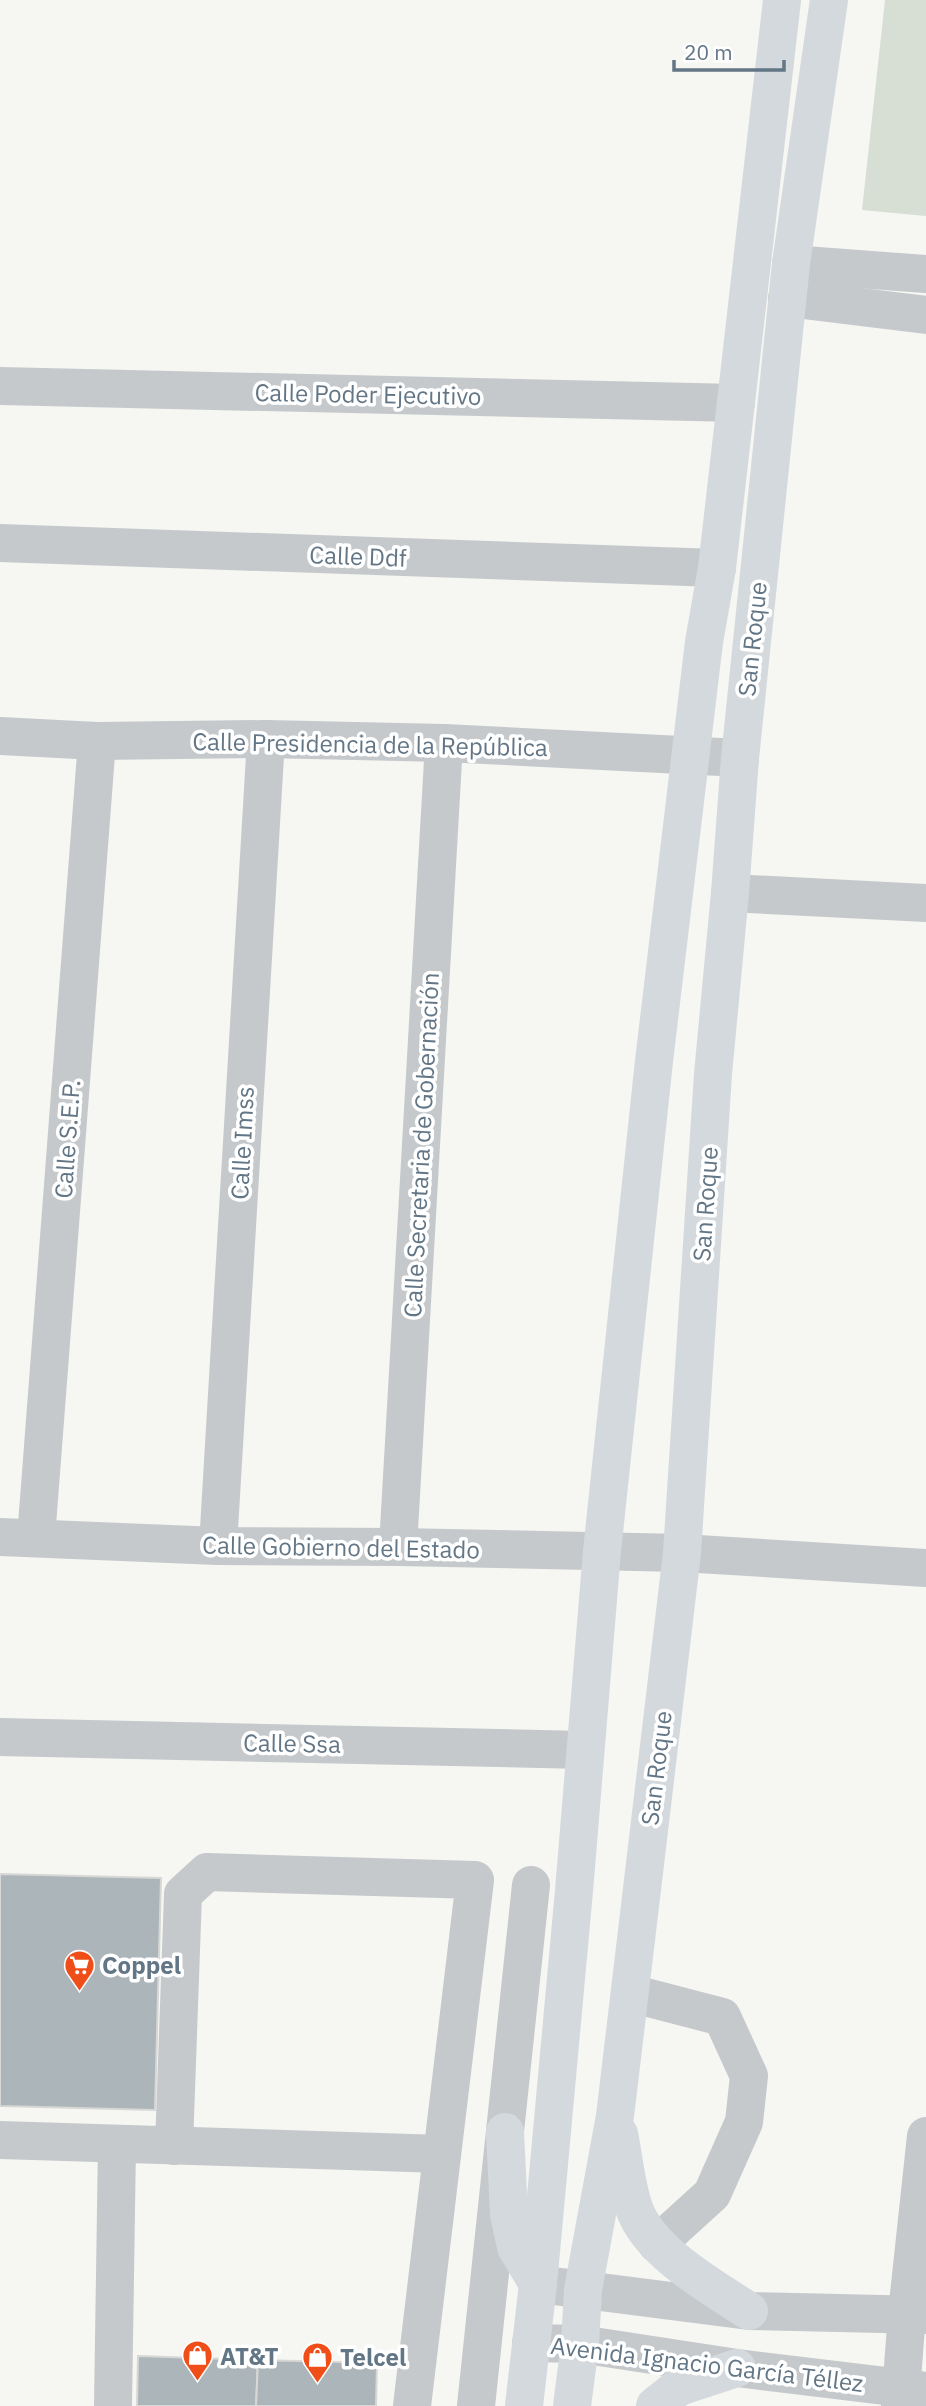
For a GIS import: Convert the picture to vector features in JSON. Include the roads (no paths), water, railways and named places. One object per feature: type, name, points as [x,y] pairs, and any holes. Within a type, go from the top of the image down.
[{"type":"main road","name":"San Roque","points":[[520,2399],[531,2343],[538,2284],[602,1551],[652,1074],[704,642],[717,568],[782,0]]},
{"type":"main road","name":"San Roque","points":[[572,2406],[580,2344],[583,2290],[615,2116],[682,1553],[713,1074],[740,758],[789,281],[829,0]]},
{"type":"main road","points":[[615,2116],[635,2210],[657,2244],[691,2273],[749,2311]]},
{"type":"main road","points":[[505,2132],[509,2214],[516,2247],[538,2284]]},
{"type":"main road","points":[[655,2406],[680,2387],[737,2368]]},
{"type":"street","points":[[789,281],[926,274]]},
{"type":"street","points":[[789,281],[926,315]]},
{"type":"street","name":"Calle Poder Ejecutivo","points":[[0,386],[736,402]]},
{"type":"street","name":"Calle Ddf","points":[[0,543],[717,568]]},
{"type":"street","name":"Calle Presidencia de la República","points":[[0,736],[97,741],[444,743],[740,758]]},
{"type":"street","name":"Calle Imss","points":[[218,1546],[266,740]]},
{"type":"street","name":"Calle S.E.P.","points":[[18,1537],[97,741]]},
{"type":"street","name":"Calle Secretaria de Gobernación","points":[[398,1546],[444,743]]},
{"type":"street","points":[[730,893],[926,903]]},
{"type":"street","name":"Calle Gobierno del Estado","points":[[18,1537],[218,1546],[398,1546],[682,1553],[926,1568]]},
{"type":"street","name":"Calle Ssa","points":[[0,1737],[584,1750]]},
{"type":"street","points":[[174,2146],[183,1894],[207,1872],[475,1880],[574,1891]]},
{"type":"street","points":[[412,2406],[475,1880]]},
{"type":"street","points":[[477,2406],[531,1885]]},
{"type":"street","points":[[630,1993],[722,2017],[749,2076],[744,2123],[712,2194],[657,2244]]},
{"type":"street","points":[[909,2395],[926,2136]]},
{"type":"street","points":[[0,2140],[443,2154]]},
{"type":"street","points":[[113,2406],[117,2144]]},
{"type":"street","points":[[538,2284],[749,2311],[916,2314]]},
{"type":"street","name":"Avenida Ignacio García Téllez","points":[[531,2343],[580,2344],[909,2395]]},
{"type":"place","name":"Coppel","points":[[79,1992]]},
{"type":"place","name":"AT&T","points":[[197,2383]]},
{"type":"place","name":"Telcel","points":[[317,2384]]}]
